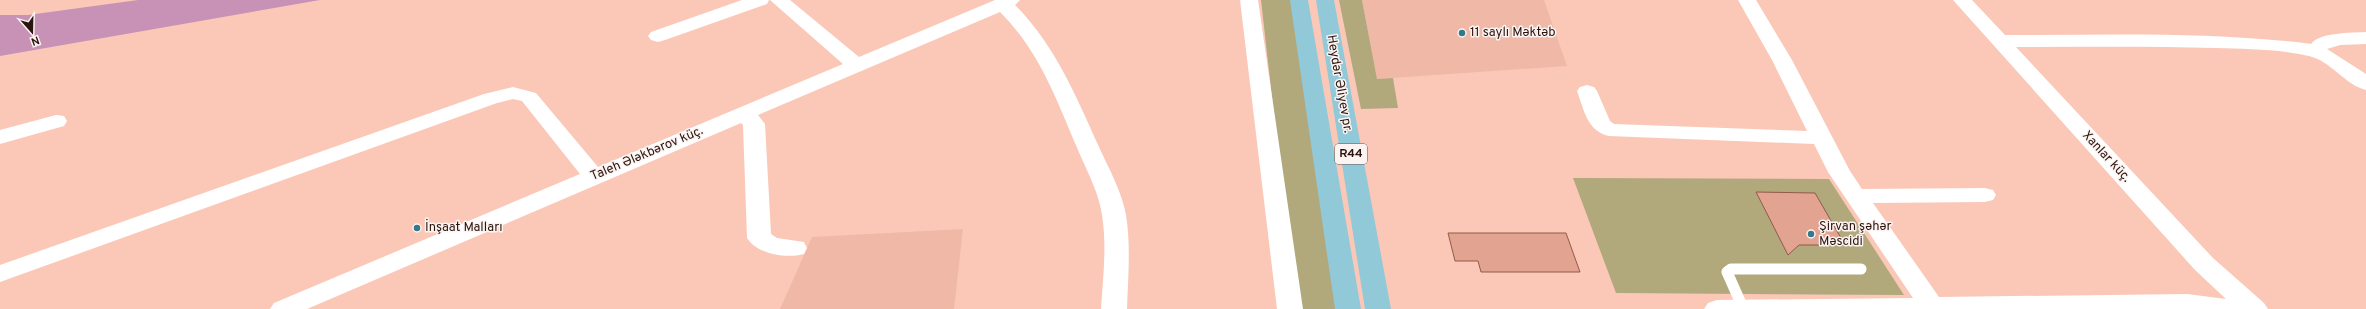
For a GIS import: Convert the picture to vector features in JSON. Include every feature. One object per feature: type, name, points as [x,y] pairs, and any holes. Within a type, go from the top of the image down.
[{"type":"main road","name":"Heydər Əliyev pr.","points":[[1299,0],[1348,309]]},
{"type":"main road","name":"Heydər Əliyev pr.","points":[[1325,0],[1378,309]]},
{"type":"street","points":[[658,36],[760,0]]},
{"type":"street","points":[[779,0],[857,66]]},
{"type":"street","points":[[1249,0],[1290,309]]},
{"type":"street","points":[[1747,0],[1782,60],[1820,138],[1855,196],[1932,306]]},
{"type":"street","name":"Xanlar küç.","points":[[1962,0],[2204,264],[2226,285],[2256,309]]},
{"type":"street","points":[[1007,2],[1027,28],[1056,74],[1107,190],[1114,214],[1117,243],[1114,309]]},
{"type":"street","name":"Taleh Ələkbərov küç.","points":[[283,309],[1007,2]]},
{"type":"street","points":[[2316,51],[2321,44],[2339,39],[2366,38]]},
{"type":"street","points":[[1998,40],[2185,41],[2265,44],[2316,51],[2335,61],[2366,84]]},
{"type":"street","points":[[1587,91],[1601,125],[1609,130],[1820,138]]},
{"type":"street","points":[[0,274],[491,98],[513,93],[529,97],[594,176]]},
{"type":"street","points":[[744,113],[754,124],[759,238],[771,245],[795,248]]},
{"type":"street","points":[[0,137],[56,121]]},
{"type":"street","points":[[1855,196],[1985,195]]},
{"type":"street","points":[[1717,309],[1932,306],[1994,307],[2187,303],[2236,309]]},
{"type":"lane","points":[[1743,308],[1726,272],[1731,269],[1861,269]]},
{"type":"shaded area","points":[[138,0],[320,0],[0,56],[0,15],[28,15]]},
{"type":"shaded area","points":[[1261,0],[1292,0],[1336,309],[1296,309]]},
{"type":"shaded area","points":[[1339,0],[1362,0],[1377,79],[1393,78],[1398,108],[1361,109]]},
{"type":"shaded area","name":"11 saylı Məktəb","points":[[1362,0],[1544,0],[1567,66],[1377,79]]},
{"type":"shaded area","points":[[1573,178],[1829,179],[1904,295],[1616,293]]},
{"type":"shaded area","points":[[963,229],[954,309],[780,309],[812,237]]},
{"type":"building","points":[[1756,192],[1815,193],[1845,245],[1799,245],[1788,255]]},
{"type":"building","points":[[1448,233],[1566,233],[1580,272],[1481,272],[1478,261],[1455,261]]},
{"type":"place","name":"11 saylı Məktəb","points":[[1462,33]]},
{"type":"place","name":"İnşaat Malları","points":[[417,228]]},
{"type":"place","name":"Şirvan şəhər Məscidi","points":[[1811,234]]}]
